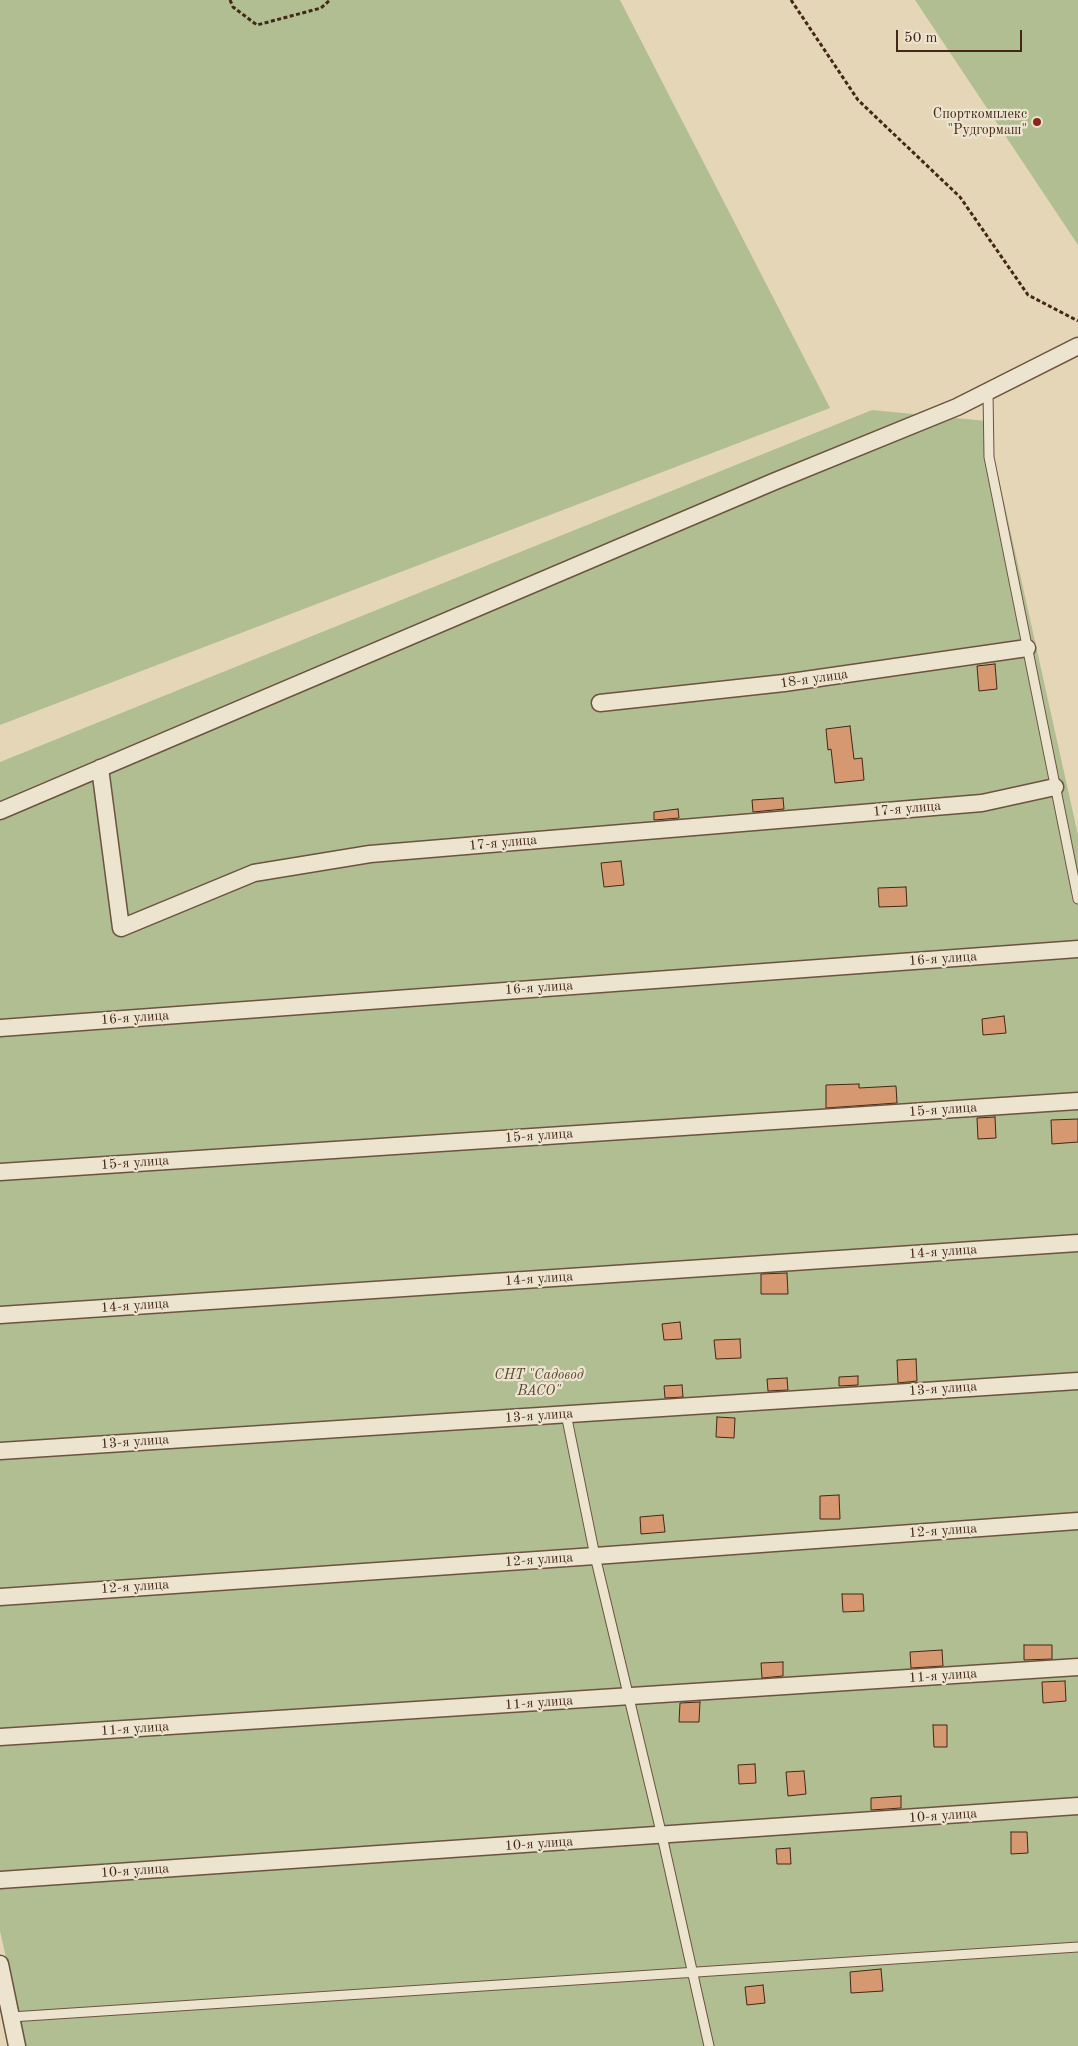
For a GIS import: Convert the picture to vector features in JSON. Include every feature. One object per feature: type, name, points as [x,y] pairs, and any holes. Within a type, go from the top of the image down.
[{"type":"street","points":[[0,811],[773,482],[957,407],[1078,346]]},
{"type":"street","name":"18-я улица","points":[[600,703],[784,683],[1027,648]]},
{"type":"street","name":"17-я улица","points":[[100,768],[121,928],[254,873],[370,854],[982,803],[1056,787]]},
{"type":"street","name":"16-я улица","points":[[0,1028],[1078,949]]},
{"type":"street","name":"15-я улица","points":[[0,1172],[1078,1101]]},
{"type":"street","name":"14-я улица","points":[[0,1315],[1078,1243]]},
{"type":"street","name":"13-я улица","points":[[0,1451],[1078,1381]]},
{"type":"street","name":"12-я улица","points":[[0,1596],[1078,1521]]},
{"type":"street","name":"11-я улица","points":[[0,1737],[1078,1668]]},
{"type":"street","name":"10-я улица","points":[[0,1880],[1078,1806]]},
{"type":"street","points":[[0,1964],[17,2046]]},
{"type":"lane","points":[[988,392],[988,457],[1078,899]]},
{"type":"lane","points":[[1069,853],[1078,861]]},
{"type":"lane","points":[[566,1414],[595,1556],[662,1836],[709,2046]]},
{"type":"lane","points":[[11,2017],[1078,1946]]},
{"type":"path","points":[[230,0],[233,6],[256,25],[321,8],[330,0]]},
{"type":"path","points":[[791,0],[858,100],[960,197],[1028,295],[1078,320]]},
{"type":"green space","points":[[0,0],[620,0],[830,408],[0,725]]},
{"type":"green space","name":"Спорткомплекс \"Рудгормаш\"","points":[[915,0],[1078,0],[1078,245]]},
{"type":"green space","name":"СНТ \"Садовод ВАСО\"","points":[[872,410],[986,421],[1078,835],[1078,2046],[26,2046],[0,1931],[0,762]]},
{"type":"building","points":[[995,664],[997,689],[979,691],[977,666]]},
{"type":"building","points":[[850,726],[854,759],[862,758],[864,780],[835,783],[831,749],[828,750],[826,729]]},
{"type":"building","points":[[783,798],[784,809],[753,812],[752,800]]},
{"type":"building","points":[[678,809],[679,818],[654,820],[654,812]]},
{"type":"building","points":[[621,861],[624,885],[604,887],[601,863]]},
{"type":"building","points":[[906,887],[907,906],[879,907],[878,888]]},
{"type":"building","points":[[1004,1016],[1006,1033],[983,1035],[982,1019]]},
{"type":"building","points":[[859,1084],[859,1088],[896,1086],[897,1103],[826,1108],[826,1085]]},
{"type":"building","points":[[995,1117],[996,1138],[978,1139],[977,1118]]},
{"type":"building","points":[[1078,1119],[1078,1142],[1052,1144],[1051,1120]]},
{"type":"building","points":[[787,1273],[788,1294],[761,1294],[761,1274]]},
{"type":"building","points":[[680,1322],[682,1339],[664,1340],[662,1324]]},
{"type":"building","points":[[740,1339],[741,1358],[716,1359],[714,1340]]},
{"type":"building","points":[[916,1359],[917,1381],[898,1383],[897,1360]]},
{"type":"building","points":[[858,1376],[858,1385],[839,1386],[839,1377]]},
{"type":"building","points":[[787,1378],[788,1390],[768,1391],[767,1379]]},
{"type":"building","points":[[682,1385],[683,1397],[665,1398],[664,1386]]},
{"type":"building","points":[[717,1417],[735,1418],[734,1438],[716,1437]]},
{"type":"building","points":[[839,1495],[840,1519],[820,1519],[820,1496]]},
{"type":"building","points":[[663,1515],[665,1532],[641,1534],[640,1517]]},
{"type":"building","points":[[842,1594],[863,1594],[864,1611],[843,1612]]},
{"type":"building","points":[[1024,1645],[1052,1645],[1052,1659],[1024,1660]]},
{"type":"building","points":[[942,1650],[943,1666],[911,1668],[910,1652]]},
{"type":"building","points":[[783,1662],[783,1676],[762,1678],[761,1663]]},
{"type":"building","points":[[1065,1681],[1066,1701],[1043,1703],[1042,1682]]},
{"type":"building","points":[[700,1702],[699,1722],[679,1722],[680,1703]]},
{"type":"building","points":[[933,1725],[947,1725],[947,1747],[934,1747]]},
{"type":"building","points":[[755,1764],[756,1783],[739,1784],[738,1765]]},
{"type":"building","points":[[804,1771],[806,1794],[788,1796],[786,1772]]},
{"type":"building","points":[[901,1796],[901,1808],[871,1810],[871,1798]]},
{"type":"building","points":[[1011,1832],[1027,1832],[1028,1853],[1011,1854]]},
{"type":"building","points":[[790,1848],[791,1864],[777,1864],[776,1849]]},
{"type":"building","points":[[881,1969],[883,1991],[851,1993],[850,1972]]},
{"type":"building","points":[[763,1985],[765,2003],[747,2005],[745,1987]]},
{"type":"place","name":"Спорткомплекс \"Рудгормаш\"","points":[[1037,122]]}]
